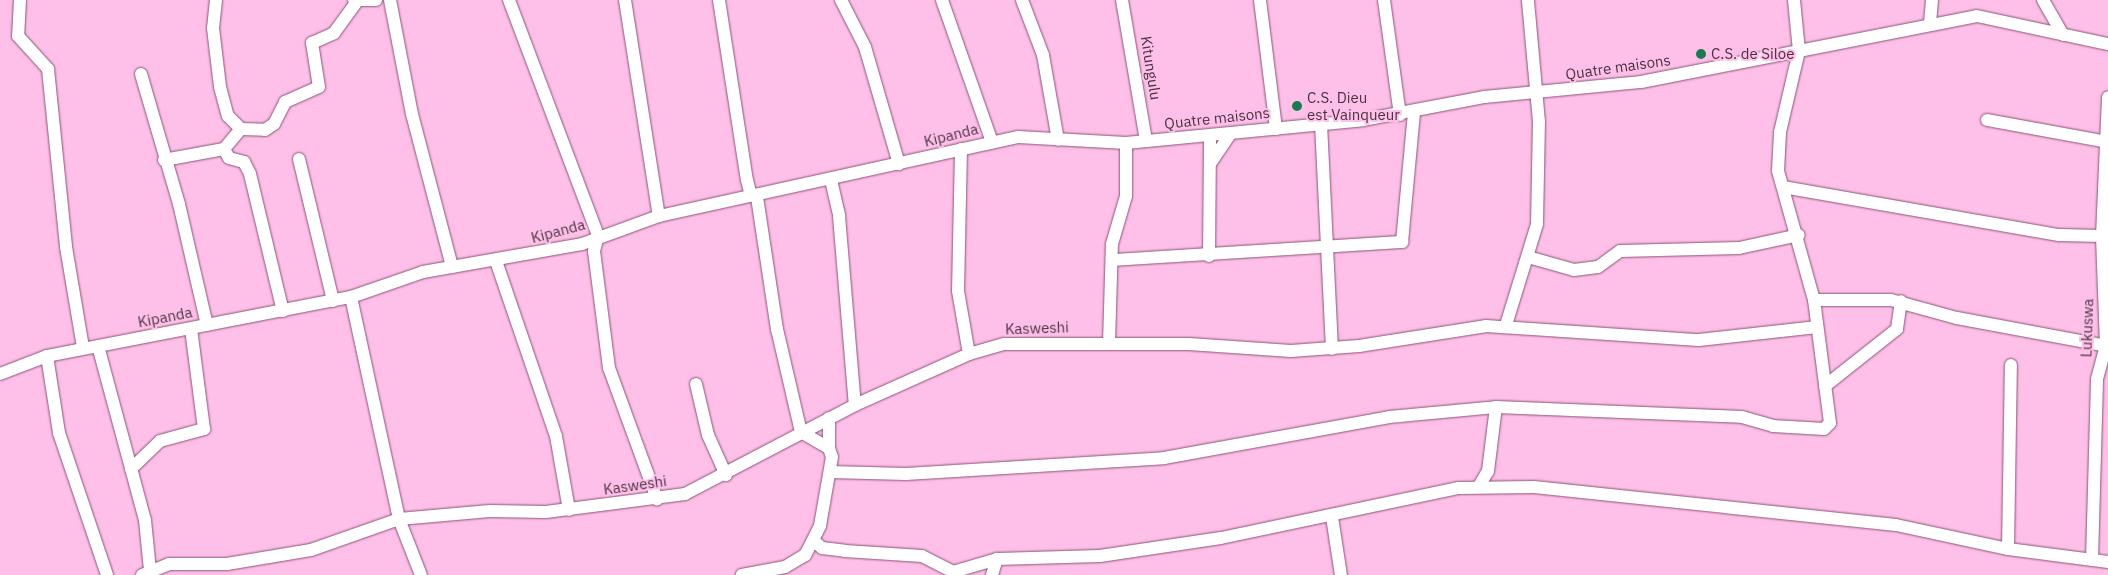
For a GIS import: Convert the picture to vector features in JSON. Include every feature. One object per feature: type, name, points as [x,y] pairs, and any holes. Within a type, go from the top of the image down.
[{"type":"street","points":[[20,0],[18,36],[48,69],[65,238],[83,348]]},
{"type":"street","points":[[216,0],[213,28],[220,87],[228,116],[241,129],[265,130],[278,120],[285,102],[319,87],[312,43],[338,29],[355,1],[376,0]]},
{"type":"street","points":[[390,0],[412,114],[452,267]]},
{"type":"street","points":[[510,0],[598,236],[594,251],[609,368],[657,499]]},
{"type":"street","points":[[625,0],[658,216]]},
{"type":"street","points":[[719,0],[748,187],[757,197],[777,330],[801,432],[829,448]]},
{"type":"street","points":[[841,0],[865,47],[899,164]]},
{"type":"street","points":[[942,0],[992,142]]},
{"type":"street","points":[[1022,0],[1044,56],[1058,140]]},
{"type":"street","name":"Kitungulu","points":[[1122,0],[1146,141]]},
{"type":"street","points":[[1260,0],[1276,129]]},
{"type":"street","points":[[1384,0],[1400,115]]},
{"type":"street","points":[[1506,325],[1528,256],[1538,211],[1540,140],[1534,93],[1528,0]]},
{"type":"street","points":[[830,472],[906,474],[1164,458],[1389,417],[1496,407],[1742,417],[1773,426],[1824,429],[1830,423],[1814,300],[1799,234],[1778,171],[1780,132],[1798,51],[1794,0]]},
{"type":"street","points":[[1930,23],[1932,0]]},
{"type":"street","points":[[2042,0],[2063,35]]},
{"type":"street","name":"Quatre maisons","points":[[1126,143],[1230,134],[1400,115],[1485,97],[1641,82],[1930,23],[1984,16],[2108,44]]},
{"type":"street","points":[[141,74],[207,325]]},
{"type":"street","name":"Lukuswa","points":[[2092,560],[2097,378],[2107,353],[2102,236],[2108,97]]},
{"type":"street","points":[[1114,260],[1330,249],[1402,242],[1414,112]]},
{"type":"street","points":[[1987,120],[2106,142]]},
{"type":"street","points":[[1321,124],[1330,249],[1332,349]]},
{"type":"street","points":[[164,160],[224,149],[241,129]]},
{"type":"street","points":[[1210,164],[1230,134]]},
{"type":"street","name":"Kipanda","points":[[0,374],[47,356],[351,297],[423,272],[496,261],[582,244],[598,236],[658,216],[757,197],[992,142],[1037,136],[1058,140],[1126,143]]},
{"type":"street","points":[[1209,256],[1210,136]]},
{"type":"street","points":[[1109,343],[1114,260],[1112,244],[1128,186],[1126,143]]},
{"type":"street","points":[[224,149],[229,158],[244,162],[250,174],[283,311]]},
{"type":"street","points":[[961,149],[958,291],[969,354]]},
{"type":"street","points":[[299,159],[333,301]]},
{"type":"street","points":[[831,180],[839,216],[855,405]]},
{"type":"street","points":[[1783,187],[2059,235],[2102,236]]},
{"type":"street","points":[[1528,256],[1574,270],[1598,267],[1620,251],[1738,248],[1799,234]]},
{"type":"street","points":[[496,261],[556,436],[569,510]]},
{"type":"street","points":[[351,297],[399,518],[421,575]]},
{"type":"street","points":[[1814,300],[1901,301],[1957,318],[2107,353]]},
{"type":"street","points":[[1825,386],[1896,329],[1901,301]]},
{"type":"street","name":"Kasweshi","points":[[146,572],[184,562],[227,564],[311,550],[399,518],[569,510],[657,499],[701,489],[801,432],[855,405],[969,354],[1023,342],[1109,343],[1292,351],[1332,349],[1506,325],[1699,340],[1817,327]]},
{"type":"street","points":[[131,469],[160,441],[204,429],[191,329]]},
{"type":"street","points":[[98,346],[120,412],[131,469],[145,520],[146,572]]},
{"type":"street","points":[[47,356],[60,432],[107,575]]},
{"type":"street","points":[[2008,549],[2011,365]]},
{"type":"street","points":[[696,384],[708,435],[726,475]]},
{"type":"street","points":[[1479,486],[1488,471],[1496,407]]},
{"type":"street","points":[[742,575],[762,573],[796,561],[814,541],[830,472],[829,418]]},
{"type":"street","points":[[814,541],[822,548],[922,556],[949,572],[997,559],[1129,553],[1332,517],[1479,486],[1552,488],[1888,524],[2008,549],[2108,562]]},
{"type":"street","points":[[1332,517],[1339,574]]},
{"type":"street","points":[[992,575],[997,559]]},
{"type":"place","name":"C.S. de Siloe","points":[[1701,54]]},
{"type":"place","name":"C.S. Dieu est Vainqueur","points":[[1297,106]]}]
